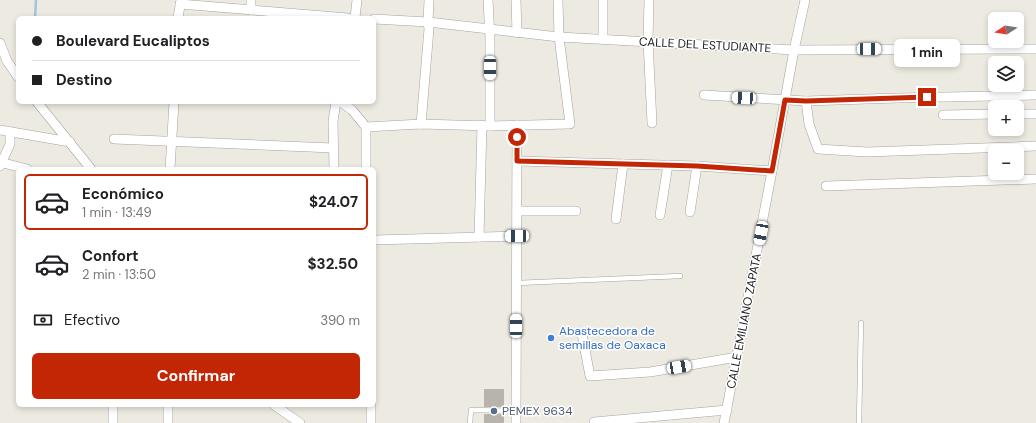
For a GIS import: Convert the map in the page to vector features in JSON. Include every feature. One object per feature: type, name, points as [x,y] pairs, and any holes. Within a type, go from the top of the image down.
[{"type":"street","points":[[251,0],[251,10]]},
{"type":"street","points":[[355,16],[357,0]]},
{"type":"street","points":[[421,124],[429,29],[429,0]]},
{"type":"street","points":[[479,237],[486,126],[489,29],[488,0]]},
{"type":"street","points":[[516,0],[517,33]]},
{"type":"street","points":[[366,127],[421,124],[486,126],[570,124],[559,37],[558,0]]},
{"type":"street","points":[[603,0],[603,39]]},
{"type":"street","points":[[649,0],[648,41],[652,122]]},
{"type":"street","name":"CALLE EMILIANO ZAPATA","points":[[724,423],[794,50],[805,0]]},
{"type":"street","points":[[178,16],[181,2],[251,10],[271,14],[305,16]]},
{"type":"street","name":"CALLE DEL ESTUDIANTE","points":[[376,19],[428,22],[559,37],[794,50],[1036,49]]},
{"type":"street","points":[[0,43],[7,61],[16,74]]},
{"type":"street","points":[[704,95],[806,101],[1036,95]]},
{"type":"street","points":[[806,101],[809,124],[818,149],[867,152],[1036,146]]},
{"type":"street","points":[[39,104],[89,167]]},
{"type":"street","points":[[170,167],[174,104]]},
{"type":"street","points":[[334,167],[332,121],[336,104]]},
{"type":"street","points":[[344,104],[352,110],[366,127],[366,167]]},
{"type":"street","points":[[943,115],[988,114]]},
{"type":"street","points":[[1024,114],[1036,114]]},
{"type":"street","points":[[516,423],[517,125]]},
{"type":"street","points":[[0,130],[70,142]]},
{"type":"street","points":[[10,132],[10,144],[0,163],[18,167]]},
{"type":"street","points":[[114,139],[333,148]]},
{"type":"street","points":[[517,161],[697,166],[772,171]]},
{"type":"street","points":[[616,219],[623,164]]},
{"type":"street","points":[[660,215],[668,165]]},
{"type":"street","points":[[690,212],[697,166]]},
{"type":"street","points":[[826,186],[1036,180]]},
{"type":"street","points":[[517,211],[576,211]]},
{"type":"street","points":[[376,240],[517,236]]},
{"type":"street","points":[[582,334],[590,376],[650,372],[737,357]]},
{"type":"street","points":[[113,407],[113,423]]},
{"type":"street","points":[[168,407],[168,423]]},
{"type":"street","points":[[277,407],[300,423]]},
{"type":"street","points":[[371,407],[371,423]]},
{"type":"street","points":[[594,422],[727,410]]},
{"type":"lane","points":[[517,283],[680,276]]},
{"type":"lane","points":[[859,423],[861,323]]},
{"type":"lane","points":[[470,423],[471,410],[516,411]]},
{"type":"building","points":[[484,389],[504,389],[504,407],[484,407]]},
{"type":"building","points":[[484,414],[504,414],[504,423],[484,423]]},
{"type":"waterway","points":[[35,16],[36,0]]},
{"type":"place","name":"Abastecedora de semillas de Oaxaca","points":[[551,338]]},
{"type":"place","name":"PEMEX 9634","points":[[494,411]]},
{"type":"route","points":[[517,137],[517,161],[697,166],[772,171],[785,100],[806,101],[927,97]]}]
